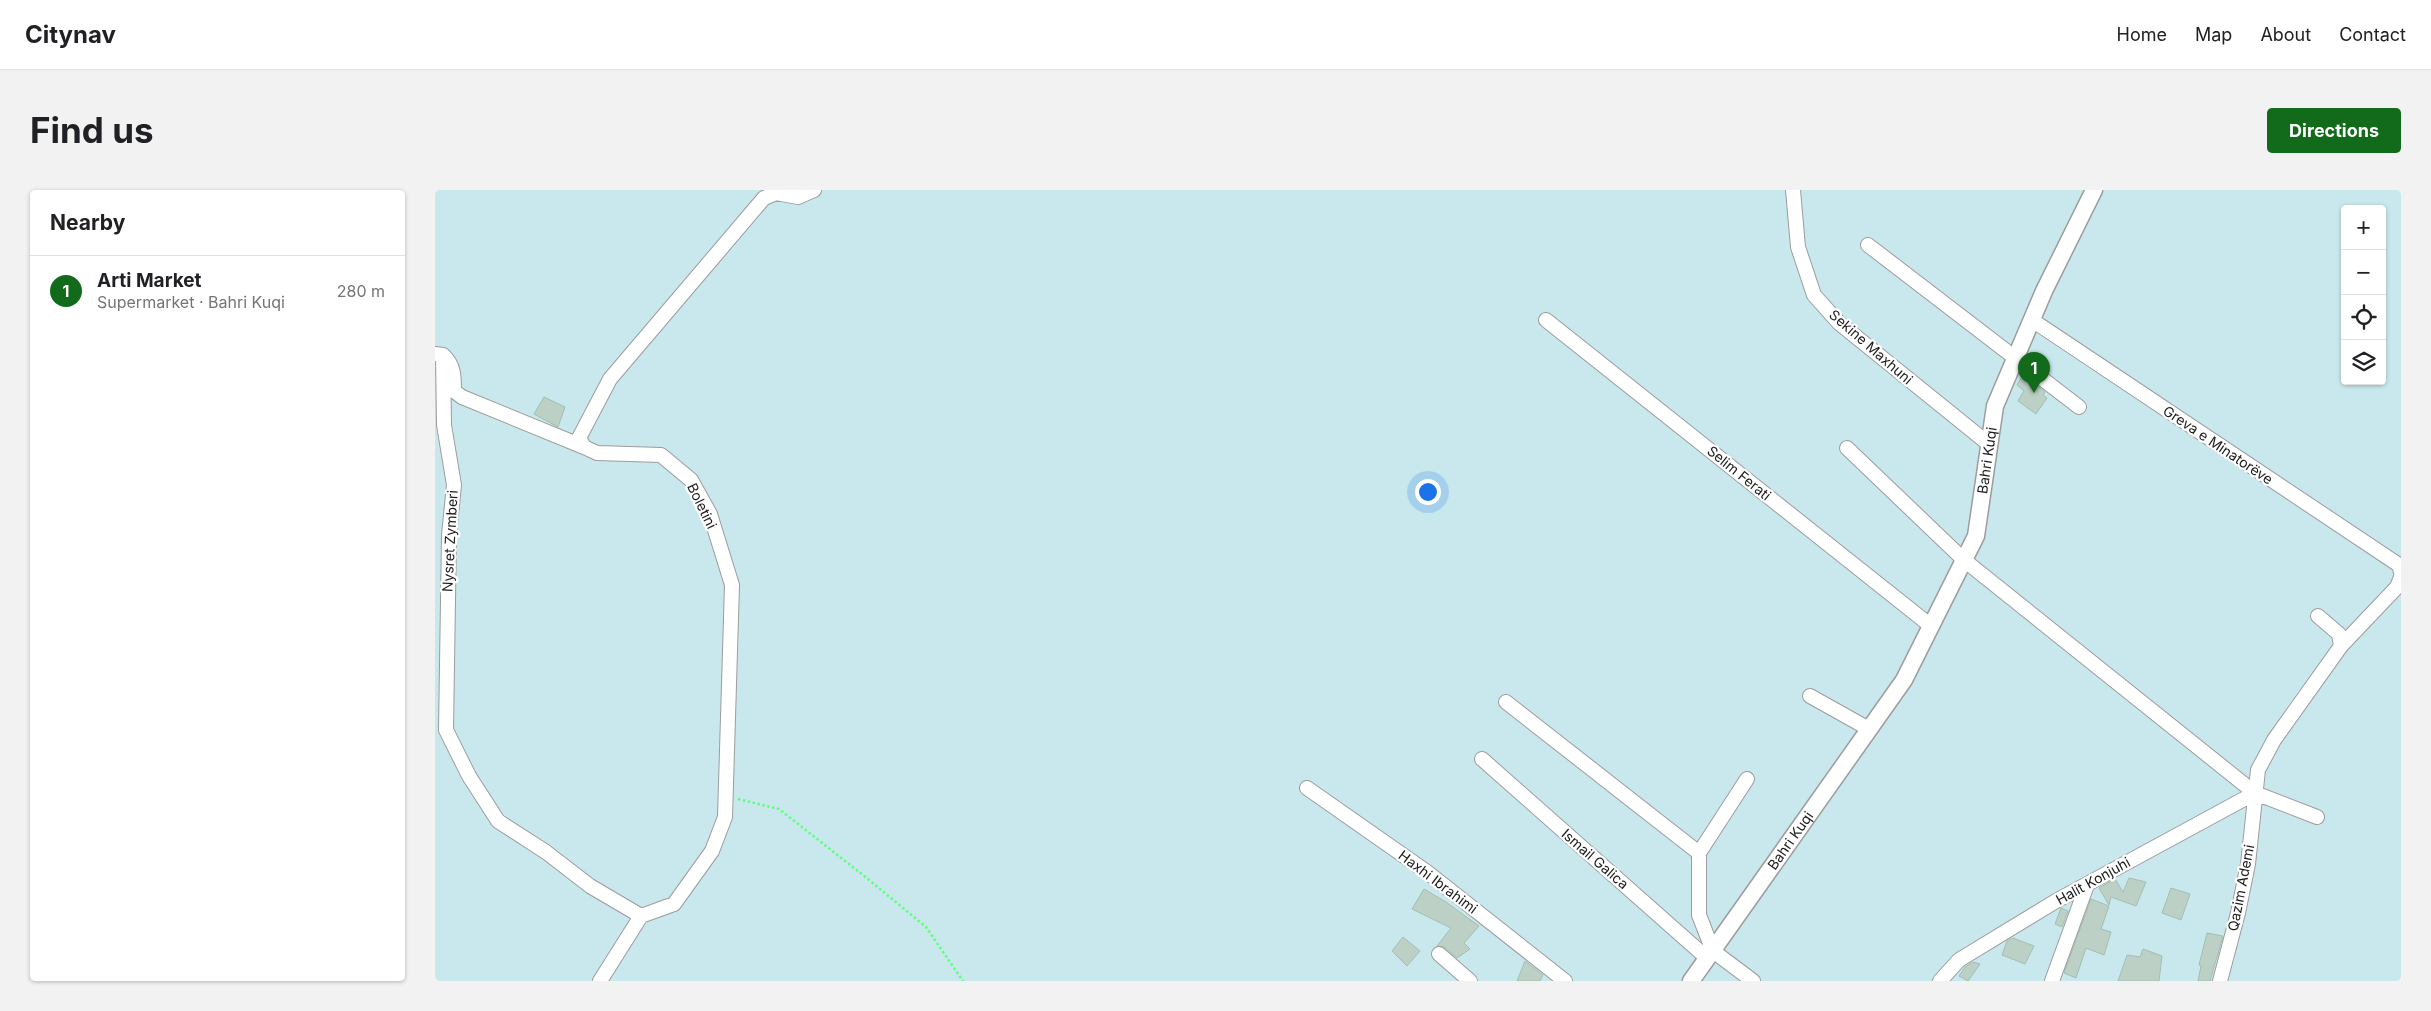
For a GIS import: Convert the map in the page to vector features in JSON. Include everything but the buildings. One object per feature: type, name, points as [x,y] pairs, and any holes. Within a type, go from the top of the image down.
[{"type":"street","points":[[584,447],[579,438],[611,379],[764,198],[777,193],[798,197],[814,190]]},
{"type":"street","name":"Sekine Maxhuni","points":[[1793,190],[1798,247],[1815,295],[1839,322],[1990,445]]},
{"type":"street","name":"Bahri Kuqi","points":[[1691,981],[1904,680],[1976,536],[1995,406],[2032,320],[2093,190]]},
{"type":"street","points":[[1868,245],[2015,360],[2079,407]]},
{"type":"street","name":"Selim Ferati","points":[[1546,320],[1931,626]]},
{"type":"street","name":"Greva e Minatorëve","points":[[2032,320],[2399,565],[2401,572]]},
{"type":"street","name":"Boletini","points":[[439,355],[450,361],[454,376],[454,391],[462,396],[597,454],[661,455],[691,480],[710,514],[732,585],[725,817],[712,850],[674,904],[641,916]]},
{"type":"street","name":"Nysret Zymberi","points":[[439,355],[444,425],[454,485],[449,535],[446,730],[469,776],[498,821],[546,852],[590,886],[641,916]]},
{"type":"street","points":[[1847,448],[1964,560],[2255,793],[2317,817]]},
{"type":"street","points":[[2341,646],[2397,587],[2401,577]]},
{"type":"street","points":[[2318,616],[2339,634],[2341,646]]},
{"type":"street","name":"Qazim Ademi","points":[[2220,981],[2248,864],[2258,770],[2274,740],[2341,646]]},
{"type":"street","points":[[1810,696],[1869,729]]},
{"type":"street","points":[[1506,702],[1699,853]]},
{"type":"street","points":[[435,726],[446,717]]},
{"type":"street","name":"Ismail Galica","points":[[1482,759],[1710,955],[1753,981]]},
{"type":"street","points":[[1710,955],[1699,915],[1699,853],[1747,779]]},
{"type":"street","name":"Haxhi Ibrahimi","points":[[1307,788],[1427,872],[1565,981]]},
{"type":"street","name":"Halit Konjuhi","points":[[1940,981],[1959,960],[2087,885],[2255,793]]},
{"type":"street","points":[[2052,981],[2087,885]]},
{"type":"street","points":[[600,981],[641,916]]},
{"type":"street","points":[[1439,954],[1470,981]]},
{"type":"path","points":[[727,797],[779,810],[868,879],[926,927],[963,981]]},
{"type":"shaded area","points":[[435,190],[2401,190],[2401,981],[435,981]]},
{"type":"place","name":"Arti Market","points":[[2034,393]]}]
